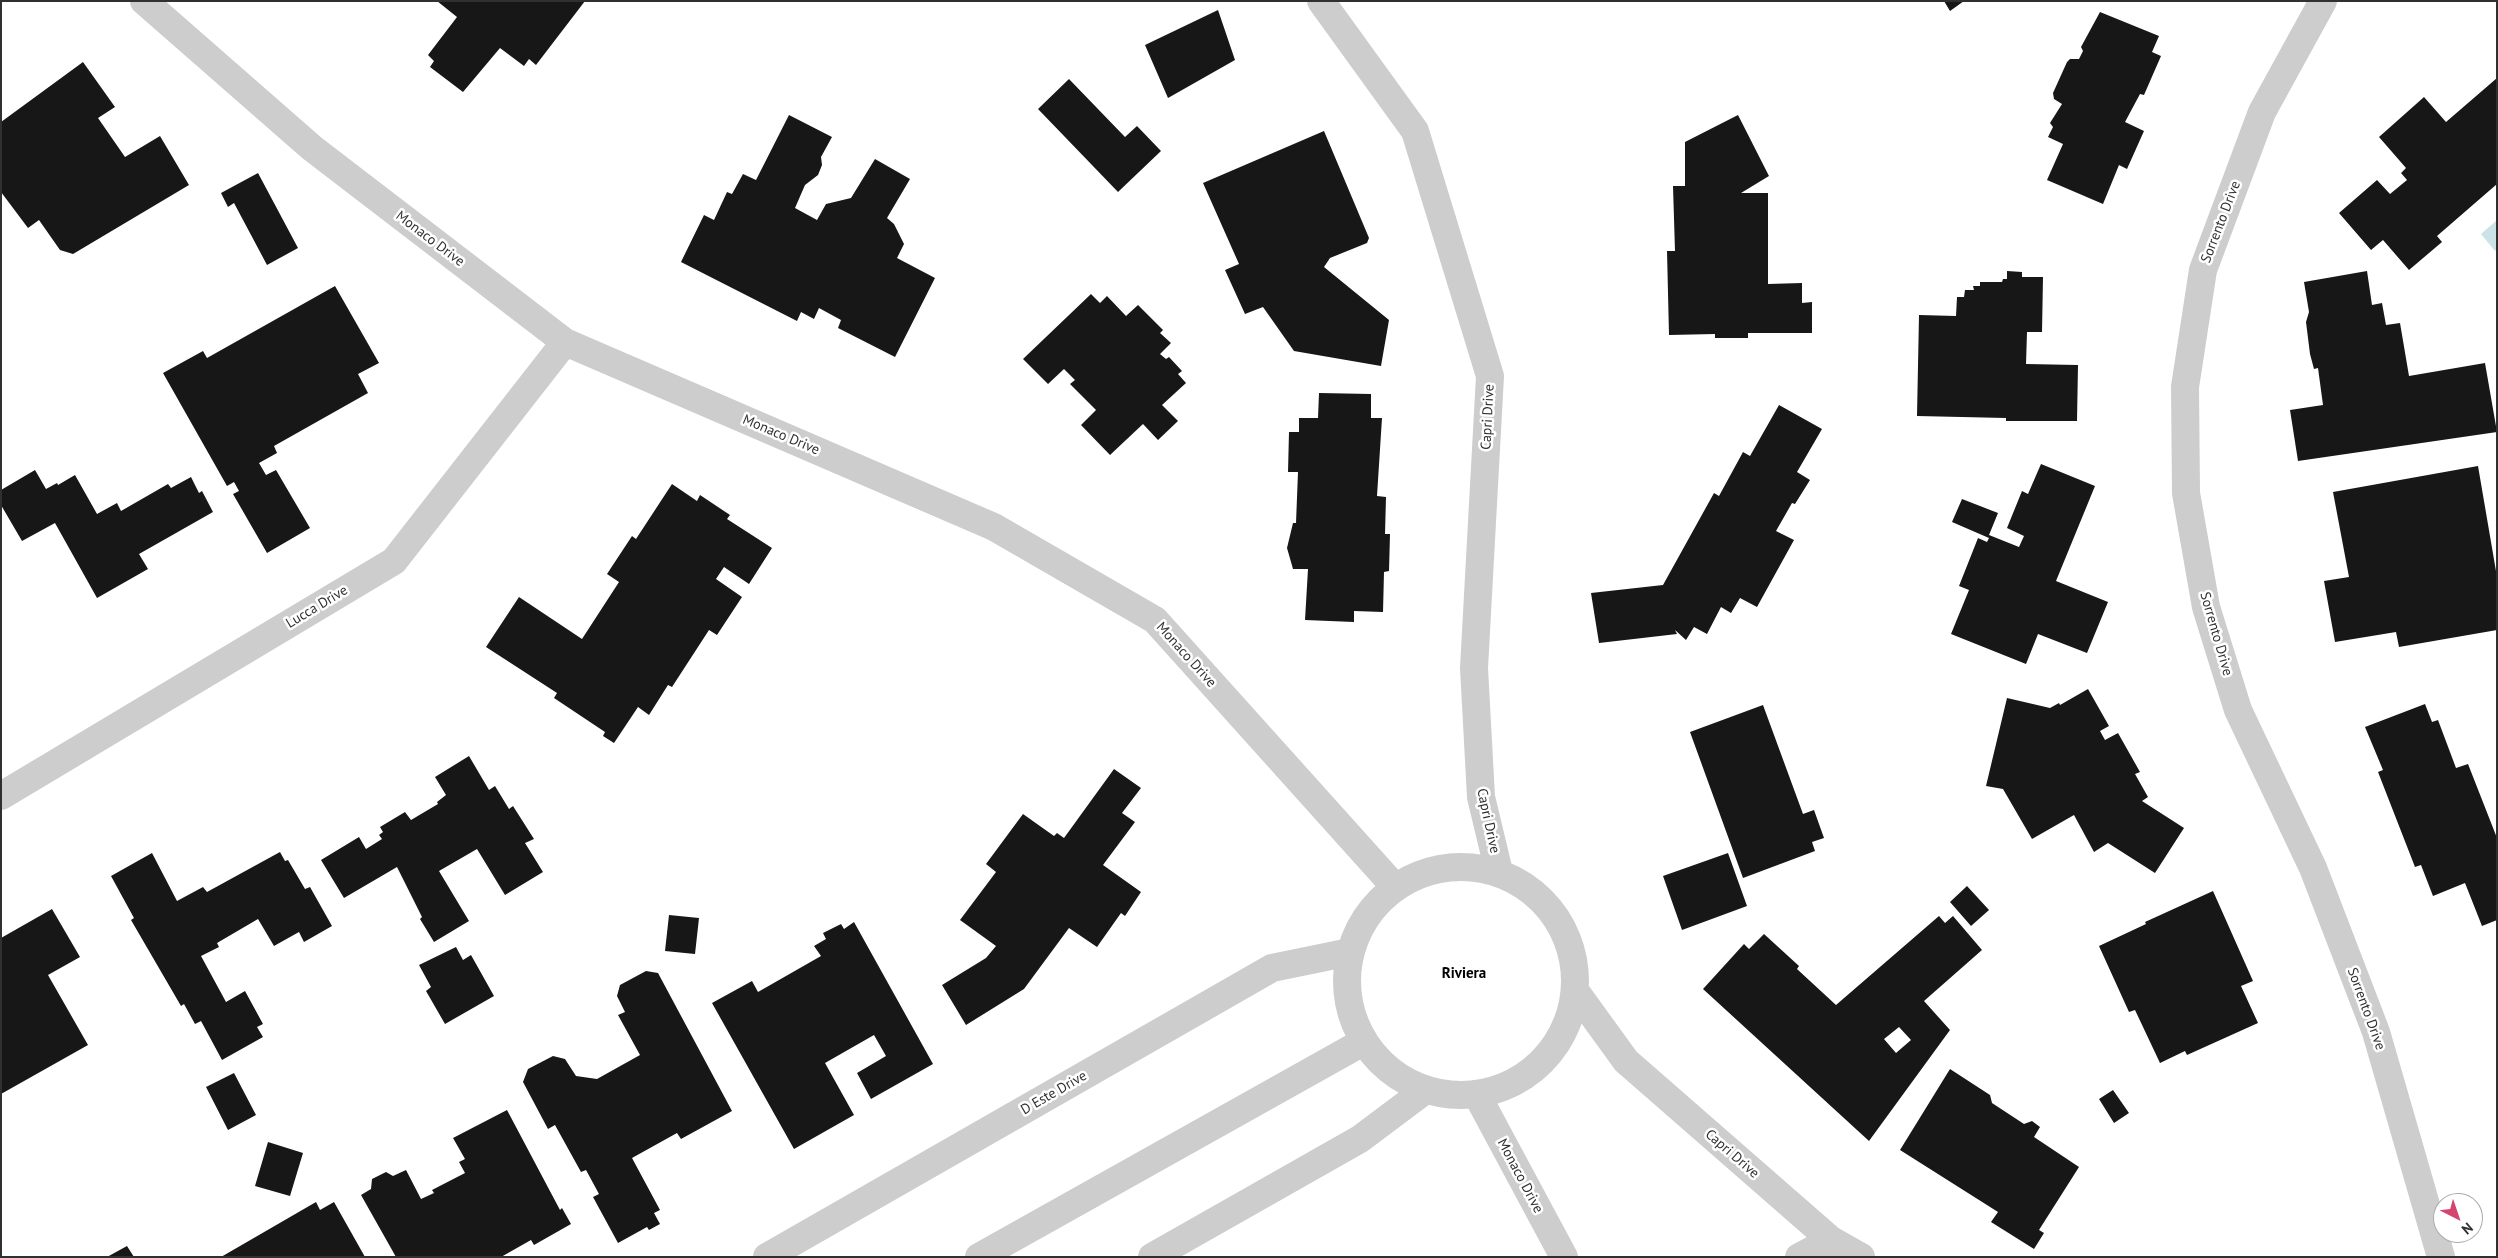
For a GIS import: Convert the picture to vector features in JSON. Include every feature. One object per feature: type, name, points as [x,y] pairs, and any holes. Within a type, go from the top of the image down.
[{"type":"street","name":"Monaco Drive","points":[[144,1],[312,148],[565,342],[994,526],[1155,620],[1395,887]]},
{"type":"street","name":"Capri Drive","points":[[1320,1],[1415,131],[1490,376],[1474,668],[1481,797],[1499,872]]},
{"type":"street","name":"Sorrento Drive","points":[[2323,1],[2262,112],[2203,270],[2185,387],[2186,493],[2206,607],[2238,710],[2313,868],[2376,1032],[2441,1257]]},
{"type":"street","name":"Lucca Drive","points":[[1,796],[394,562],[565,342]]},
{"type":"street","points":[[1463,866],[1499,872],[1533,891],[1559,919],[1573,954],[1576,992],[1565,1029],[1544,1061],[1513,1084],[1476,1095],[1450,1096],[1424,1090],[1390,1072],[1363,1042],[1350,1014],[1346,983],[1350,952],[1360,927],[1370,913],[1395,887],[1427,871],[1463,866]]},
{"type":"street","name":"D Este Drive","points":[[767,1257],[1272,968],[1350,952]]},
{"type":"street","name":"Capri Drive","points":[[1576,992],[1626,1061],[1831,1240],[1861,1257]]},
{"type":"street","points":[[979,1257],[1363,1042]]},
{"type":"street","points":[[1152,1257],[1360,1139],[1424,1090]]},
{"type":"street","name":"Monaco Drive","points":[[1476,1095],[1564,1257]]},
{"type":"street","points":[[1799,1257],[1831,1240]]},
{"type":"water","points":[[2497,220],[2497,249],[2495,251],[2481,234]]},
{"type":"building","points":[[437,1],[585,1],[536,65],[529,59],[524,66],[500,48],[463,92],[430,67],[434,61],[428,55],[457,17]]},
{"type":"building","points":[[1944,1],[1964,1],[1950,11]]},
{"type":"building","points":[[1218,10],[1235,60],[1168,98],[1145,45]]},
{"type":"building","points":[[2100,12],[2159,36],[2152,52],[2161,56],[2144,95],[2140,94],[2125,122],[2144,131],[2127,169],[2119,165],[2103,204],[2047,180],[2063,144],[2048,137],[2053,127],[2050,123],[2062,104],[2054,99],[2053,93],[2067,62],[2070,59],[2079,59],[2083,51],[2081,47]]},
{"type":"building","points":[[83,62],[115,107],[98,118],[125,157],[160,136],[189,185],[73,254],[60,250],[39,220],[28,228],[1,192],[1,122]]},
{"type":"building","points":[[2497,78],[2497,184],[2437,236],[2442,242],[2409,270],[2383,240],[2371,250],[2339,213],[2377,180],[2390,194],[2407,180],[2401,173],[2406,168],[2379,137],[2424,97],[2446,122]]},
{"type":"building","points":[[1069,79],[1125,137],[1137,126],[1161,151],[1118,192],[1038,109]]},
{"type":"building","points":[[789,115],[832,137],[821,157],[822,165],[818,175],[805,185],[795,208],[817,220],[826,204],[851,198],[875,159],[910,179],[887,218],[894,224],[904,244],[897,258],[935,278],[895,357],[838,328],[841,320],[819,308],[814,319],[801,312],[797,321],[681,262],[704,215],[714,220],[727,192],[732,194],[743,174],[756,180]]},
{"type":"building","points":[[1738,115],[1769,176],[1741,193],[1768,193],[1768,284],[1802,283],[1802,303],[1812,302],[1812,333],[1748,333],[1748,338],[1715,338],[1715,334],[1669,335],[1667,251],[1675,251],[1673,186],[1685,186],[1685,142]]},
{"type":"building","points":[[1324,131],[1369,238],[1367,243],[1330,258],[1324,267],[1389,320],[1381,366],[1294,351],[1263,307],[1245,314],[1225,270],[1239,264],[1203,183]]},
{"type":"building","points":[[258,173],[298,248],[267,265],[234,203],[228,207],[221,193]]},
{"type":"building","points":[[2007,271],[2022,272],[2022,277],[2043,277],[2042,332],[2027,332],[2026,364],[2078,365],[2077,421],[2006,421],[2006,418],[1917,416],[1919,315],[1956,316],[1957,297],[1964,297],[1965,290],[1974,290],[1973,286],[1980,286],[1980,282],[2002,282],[2003,279],[2007,279]]},
{"type":"building","points":[[2367,271],[2372,305],[2382,303],[2386,325],[2400,323],[2409,376],[2485,363],[2497,432],[2298,461],[2290,410],[2323,405],[2318,368],[2314,369],[2310,354],[2306,322],[2309,312],[2304,282]]},
{"type":"building","points":[[335,286],[379,363],[358,374],[368,393],[274,446],[277,453],[259,463],[266,475],[276,470],[310,528],[267,553],[233,494],[239,491],[234,482],[227,486],[163,373],[203,351],[207,358]]},
{"type":"building","points":[[1091,294],[1100,303],[1107,296],[1126,316],[1138,305],[1163,330],[1160,333],[1171,343],[1160,354],[1166,359],[1169,357],[1182,371],[1178,374],[1186,383],[1162,405],[1178,421],[1158,440],[1143,424],[1110,455],[1081,425],[1096,410],[1070,384],[1075,380],[1064,369],[1048,384],[1023,359]]},
{"type":"building","points":[[1319,393],[1371,394],[1371,418],[1382,418],[1377,496],[1386,497],[1385,534],[1390,534],[1389,571],[1384,572],[1383,612],[1354,611],[1354,622],[1305,620],[1308,569],[1293,569],[1287,548],[1293,523],[1296,523],[1298,472],[1288,472],[1289,432],[1299,432],[1299,418],[1318,418]]},
{"type":"building","points":[[1779,405],[1822,429],[1797,472],[1810,480],[1795,504],[1792,503],[1776,531],[1794,540],[1757,607],[1740,598],[1731,613],[1721,607],[1707,634],[1694,627],[1686,640],[1675,630],[1677,634],[1599,643],[1591,593],[1663,585],[1714,493],[1719,496],[1743,452],[1750,456]]},
{"type":"building","points":[[2041,464],[2095,486],[2056,581],[2108,602],[2087,653],[2038,634],[2026,664],[1951,634],[1969,590],[1959,586],[1978,538],[1987,542],[1989,538],[1952,522],[1962,499],[1998,513],[1989,535],[2019,547],[2024,536],[2007,528],[2022,491],[2028,494]]},
{"type":"building","points":[[2478,466],[2497,577],[2497,630],[2399,647],[2396,632],[2335,642],[2324,581],[2349,577],[2333,492]]},
{"type":"building","points":[[35,470],[46,489],[57,483],[58,485],[75,475],[97,514],[117,503],[121,511],[168,484],[171,488],[191,477],[199,493],[202,491],[213,512],[139,554],[148,569],[97,598],[55,523],[22,541],[1,505],[1,490]]},
{"type":"building","points":[[672,484],[697,501],[700,495],[730,515],[727,519],[772,548],[749,584],[724,567],[716,579],[742,597],[717,635],[709,630],[672,687],[668,685],[649,715],[638,707],[614,743],[603,736],[605,732],[554,698],[557,693],[486,647],[519,597],[582,639],[619,582],[607,574],[632,536],[636,539]]},
{"type":"building","points":[[2088,689],[2109,726],[2100,731],[2105,740],[2118,733],[2140,772],[2135,774],[2148,797],[2142,801],[2184,828],[2155,873],[2108,843],[2094,852],[2074,815],[2032,839],[2003,789],[1986,786],[2007,698],[2050,708],[2059,703],[2060,705]]},
{"type":"building","points":[[2425,704],[2432,722],[2438,720],[2456,768],[2468,764],[2497,838],[2497,920],[2482,926],[2465,883],[2433,896],[2421,865],[2415,867],[2378,772],[2383,770],[2365,727]]},
{"type":"building","points":[[1763,705],[1803,814],[1814,810],[1824,838],[1812,842],[1815,851],[1743,878],[1690,732]]},
{"type":"building","points":[[469,756],[489,790],[495,786],[509,809],[513,806],[534,839],[525,843],[543,872],[505,895],[477,849],[439,871],[469,921],[434,942],[420,919],[422,917],[397,867],[344,898],[321,860],[359,837],[366,849],[382,839],[379,835],[383,832],[380,827],[405,812],[411,820],[438,804],[437,802],[446,795],[435,777]]},
{"type":"building","points":[[1114,769],[1141,788],[1122,813],[1135,822],[1103,865],[1141,892],[1125,916],[1121,913],[1097,947],[1069,928],[1024,989],[966,1025],[942,985],[986,958],[996,946],[960,920],[996,872],[986,864],[1023,814],[1054,836],[1057,833],[1064,838]]},
{"type":"building","points":[[280,852],[285,861],[288,860],[305,889],[310,887],[332,926],[304,942],[299,932],[274,946],[258,919],[217,943],[219,947],[201,956],[226,1002],[245,991],[263,1024],[257,1027],[263,1037],[222,1060],[201,1021],[195,1024],[184,1004],[181,1006],[131,920],[134,918],[111,876],[152,853],[177,901],[203,887],[207,892]]},
{"type":"building","points":[[1728,853],[1747,906],[1682,930],[1663,876]]},
{"type":"building","points":[[1967,886],[1989,910],[1971,926],[1950,902]]},
{"type":"building","points":[[2213,891],[2253,981],[2241,986],[2258,1023],[2187,1055],[2185,1051],[2160,1063],[2135,1010],[2129,1012],[2099,946],[2146,924],[2145,922]]},
{"type":"building","points":[[52,909],[80,957],[48,975],[88,1045],[1,1094],[1,938]]},
{"type":"building","points":[[669,915],[699,918],[695,954],[665,951]]},
{"type":"building","points":[[1939,916],[1945,923],[1953,916],[1982,950],[1924,1001],[1950,1030],[1869,1141],[1703,989],[1744,944],[1749,949],[1764,934],[1799,966],[1797,969],[1836,1005]],"holes":[[[1899,1027],[1911,1040],[1896,1053],[1884,1039]]]},
{"type":"building","points":[[854,922],[933,1064],[871,1099],[857,1073],[886,1056],[874,1035],[825,1063],[854,1115],[794,1149],[712,1003],[752,981],[758,992],[821,956],[814,946],[826,939],[823,933],[841,924],[844,929]]},
{"type":"building","points":[[456,947],[463,960],[471,955],[494,996],[445,1024],[426,991],[431,987],[419,965]]},
{"type":"building","points":[[646,971],[658,973],[732,1111],[681,1139],[677,1133],[632,1158],[660,1210],[654,1213],[660,1224],[649,1230],[647,1227],[618,1243],[593,1197],[599,1194],[586,1170],[581,1172],[555,1125],[548,1129],[523,1082],[528,1069],[553,1056],[565,1059],[576,1076],[597,1079],[640,1055],[618,1015],[625,1012],[617,996],[620,985]]},
{"type":"building","points":[[1950,1069],[1990,1095],[1992,1103],[2024,1124],[2032,1121],[2040,1127],[2034,1137],[2079,1167],[2039,1230],[2044,1233],[2034,1249],[1991,1222],[1998,1212],[1900,1150]]},
{"type":"building","points":[[234,1073],[256,1115],[228,1130],[206,1087]]},
{"type":"building","points":[[2113,1090],[2129,1113],[2114,1123],[2099,1099]]},
{"type":"building","points":[[507,1110],[560,1210],[562,1208],[571,1224],[534,1245],[531,1240],[501,1257],[396,1257],[361,1195],[371,1189],[372,1179],[386,1172],[393,1176],[406,1170],[421,1199],[434,1193],[432,1190],[465,1173],[459,1162],[465,1159],[453,1138]]},
{"type":"building","points":[[268,1142],[303,1153],[290,1196],[255,1186]]},
{"type":"building","points":[[316,1202],[320,1210],[334,1202],[365,1257],[221,1257]]},
{"type":"building","points":[[127,1246],[134,1257],[107,1257]]},
{"type":"district","name":"Riviera","points":[[1464,974]]}]
